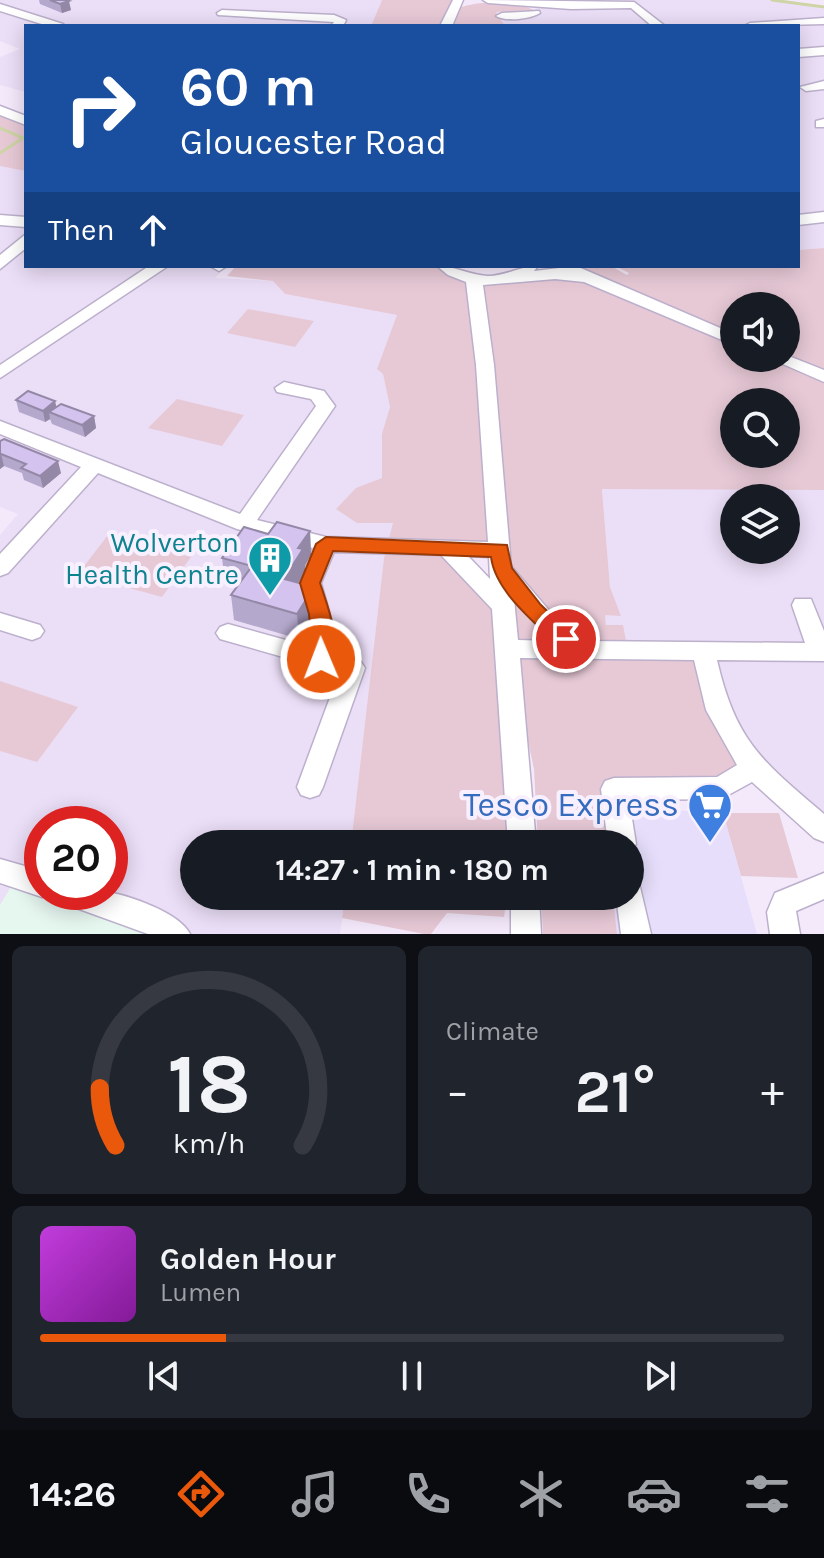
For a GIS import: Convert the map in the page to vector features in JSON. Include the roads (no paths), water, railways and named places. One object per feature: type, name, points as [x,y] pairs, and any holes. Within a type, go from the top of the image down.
[{"type":"street","points":[[214,24],[231,0]]},
{"type":"street","points":[[447,24],[458,0]]},
{"type":"street","points":[[492,0],[544,4],[634,3],[657,24]]},
{"type":"street","points":[[502,16],[534,14],[544,4]]},
{"type":"street","points":[[0,7],[53,24]]},
{"type":"street","points":[[222,13],[306,16],[338,23],[347,7]]},
{"type":"street","points":[[780,24],[824,21]]},
{"type":"street","points":[[800,53],[824,51]]},
{"type":"street","points":[[806,87],[824,85]]},
{"type":"street","points":[[0,110],[24,120]]},
{"type":"street","points":[[800,220],[824,217]]},
{"type":"street","points":[[0,220],[24,222]]},
{"type":"street","points":[[0,264],[24,241]]},
{"type":"street","points":[[0,373],[157,268]]},
{"type":"street","points":[[449,268],[474,279],[555,274],[587,279]]},
{"type":"street","points":[[513,277],[527,268]]},
{"type":"street","points":[[566,268],[720,334]]},
{"type":"street","points":[[474,279],[485,365],[521,830]]},
{"type":"street","points":[[800,367],[821,375]]},
{"type":"street","points":[[244,524],[326,406],[317,395],[284,388]]},
{"type":"street","points":[[0,427],[244,524],[326,544],[448,549],[501,560],[551,628],[581,650]]},
{"type":"street","points":[[0,568],[94,465]]},
{"type":"street","points":[[321,659],[324,650],[320,614],[310,583],[326,544]]},
{"type":"street","points":[[448,549],[505,608]]},
{"type":"street","points":[[508,649],[822,652],[803,605]]},
{"type":"street","points":[[0,621],[32,631]]},
{"type":"street","points":[[228,633],[353,668],[310,787]]},
{"type":"street","points":[[703,649],[718,710],[732,740],[753,768],[824,830]]},
{"type":"street","points":[[620,830],[614,789],[721,788],[753,768]]},
{"type":"street","points":[[785,934],[781,912],[785,902],[824,886]]},
{"type":"street","points":[[122,910],[147,918],[175,934]]},
{"type":"street","points":[[525,910],[526,934]]},
{"type":"street","points":[[632,910],[636,934]]},
{"type":"waterway","points":[[772,0],[824,7]]},
{"type":"waterway","points":[[0,128],[23,138],[0,153]]},
{"type":"place","name":"Wolverton Health Centre","points":[[270,597]]},
{"type":"place","name":"Tesco Express","points":[[710,844]]}]
